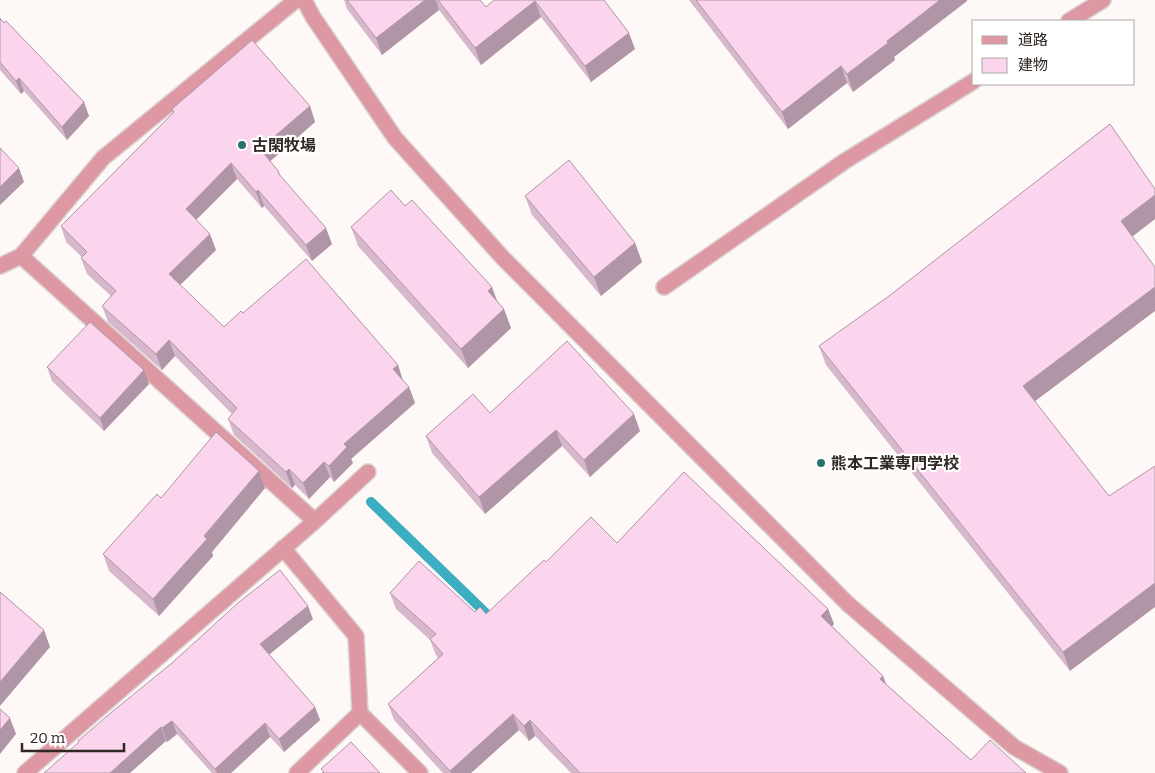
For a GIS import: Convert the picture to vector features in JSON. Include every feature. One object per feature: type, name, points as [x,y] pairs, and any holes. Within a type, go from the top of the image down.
[{"type":"street","points":[[0,266],[21,256],[102,158],[296,0]]},
{"type":"street","points":[[304,0],[313,17],[395,138],[503,258],[848,604],[1014,747],[1060,773]]},
{"type":"street","points":[[1071,20],[1103,0]]},
{"type":"street","points":[[664,287],[845,161],[972,82]]},
{"type":"street","points":[[21,256],[315,521]]},
{"type":"street","points":[[24,773],[315,521],[368,472]]},
{"type":"street","points":[[283,548],[356,636],[360,714],[420,773]]},
{"type":"street","points":[[297,773],[360,714]]},
{"type":"building","points":[[347,0],[425,0],[376,38]]},
{"type":"building","points":[[438,0],[480,0],[486,7],[494,0],[604,0],[629,33],[585,66],[535,1],[475,48]]},
{"type":"building","points":[[696,0],[940,0],[847,74],[841,66],[782,112]]},
{"type":"building","points":[[0,18],[4,23],[6,21],[84,102],[62,127],[19,78],[16,81],[0,62]]},
{"type":"building","points":[[252,40],[310,106],[260,149],[278,173],[326,228],[306,245],[258,190],[256,192],[231,163],[186,209],[210,234],[169,274],[224,327],[306,259],[398,365],[393,369],[409,387],[344,444],[347,447],[329,466],[324,462],[303,483],[289,469],[286,472],[228,419],[237,408],[169,340],[156,354],[102,306],[116,291],[81,258],[87,252],[61,226],[174,112],[172,109]]},
{"type":"building","points":[[1110,124],[1155,189],[1155,195],[1121,221],[1155,267],[1155,287],[1023,386],[1109,496],[1155,466],[1155,583],[1063,652],[819,346],[889,296]]},
{"type":"building","points":[[0,148],[19,168],[0,187]]},
{"type":"building","points":[[569,160],[635,243],[594,277],[525,196]]},
{"type":"building","points":[[391,190],[405,206],[412,200],[492,287],[488,291],[504,309],[461,349],[351,227]]},
{"type":"building","points":[[90,322],[144,370],[100,418],[47,367]]},
{"type":"building","points":[[567,341],[634,414],[584,460],[556,430],[479,497],[426,436],[473,394],[490,413]]},
{"type":"building","points":[[216,432],[259,471],[204,536],[207,539],[153,599],[103,554],[157,494],[161,498]]},
{"type":"building","points":[[684,472],[828,609],[821,616],[883,676],[880,679],[971,760],[990,740],[1026,773],[580,773],[530,720],[524,726],[513,714],[450,771],[388,704],[443,654],[430,639],[436,634],[390,593],[419,561],[475,612],[480,607],[486,614],[544,560],[546,562],[591,517],[617,543]]},
{"type":"building","points":[[280,570],[308,606],[260,644],[315,707],[279,739],[265,723],[215,769],[172,721],[161,727],[110,773],[44,773],[78,741],[172,663],[239,602]]},
{"type":"building","points":[[0,592],[44,630],[0,682]]},
{"type":"building","points":[[0,709],[10,718],[0,730]]},
{"type":"building","points":[[351,742],[380,773],[322,773],[324,772],[321,769]]},
{"type":"waterway","points":[[371,502],[495,622]]},
{"type":"place","name":"古閑牧場","points":[[242,145]]},
{"type":"place","name":"熊本工業専門学校","points":[[821,463]]}]
